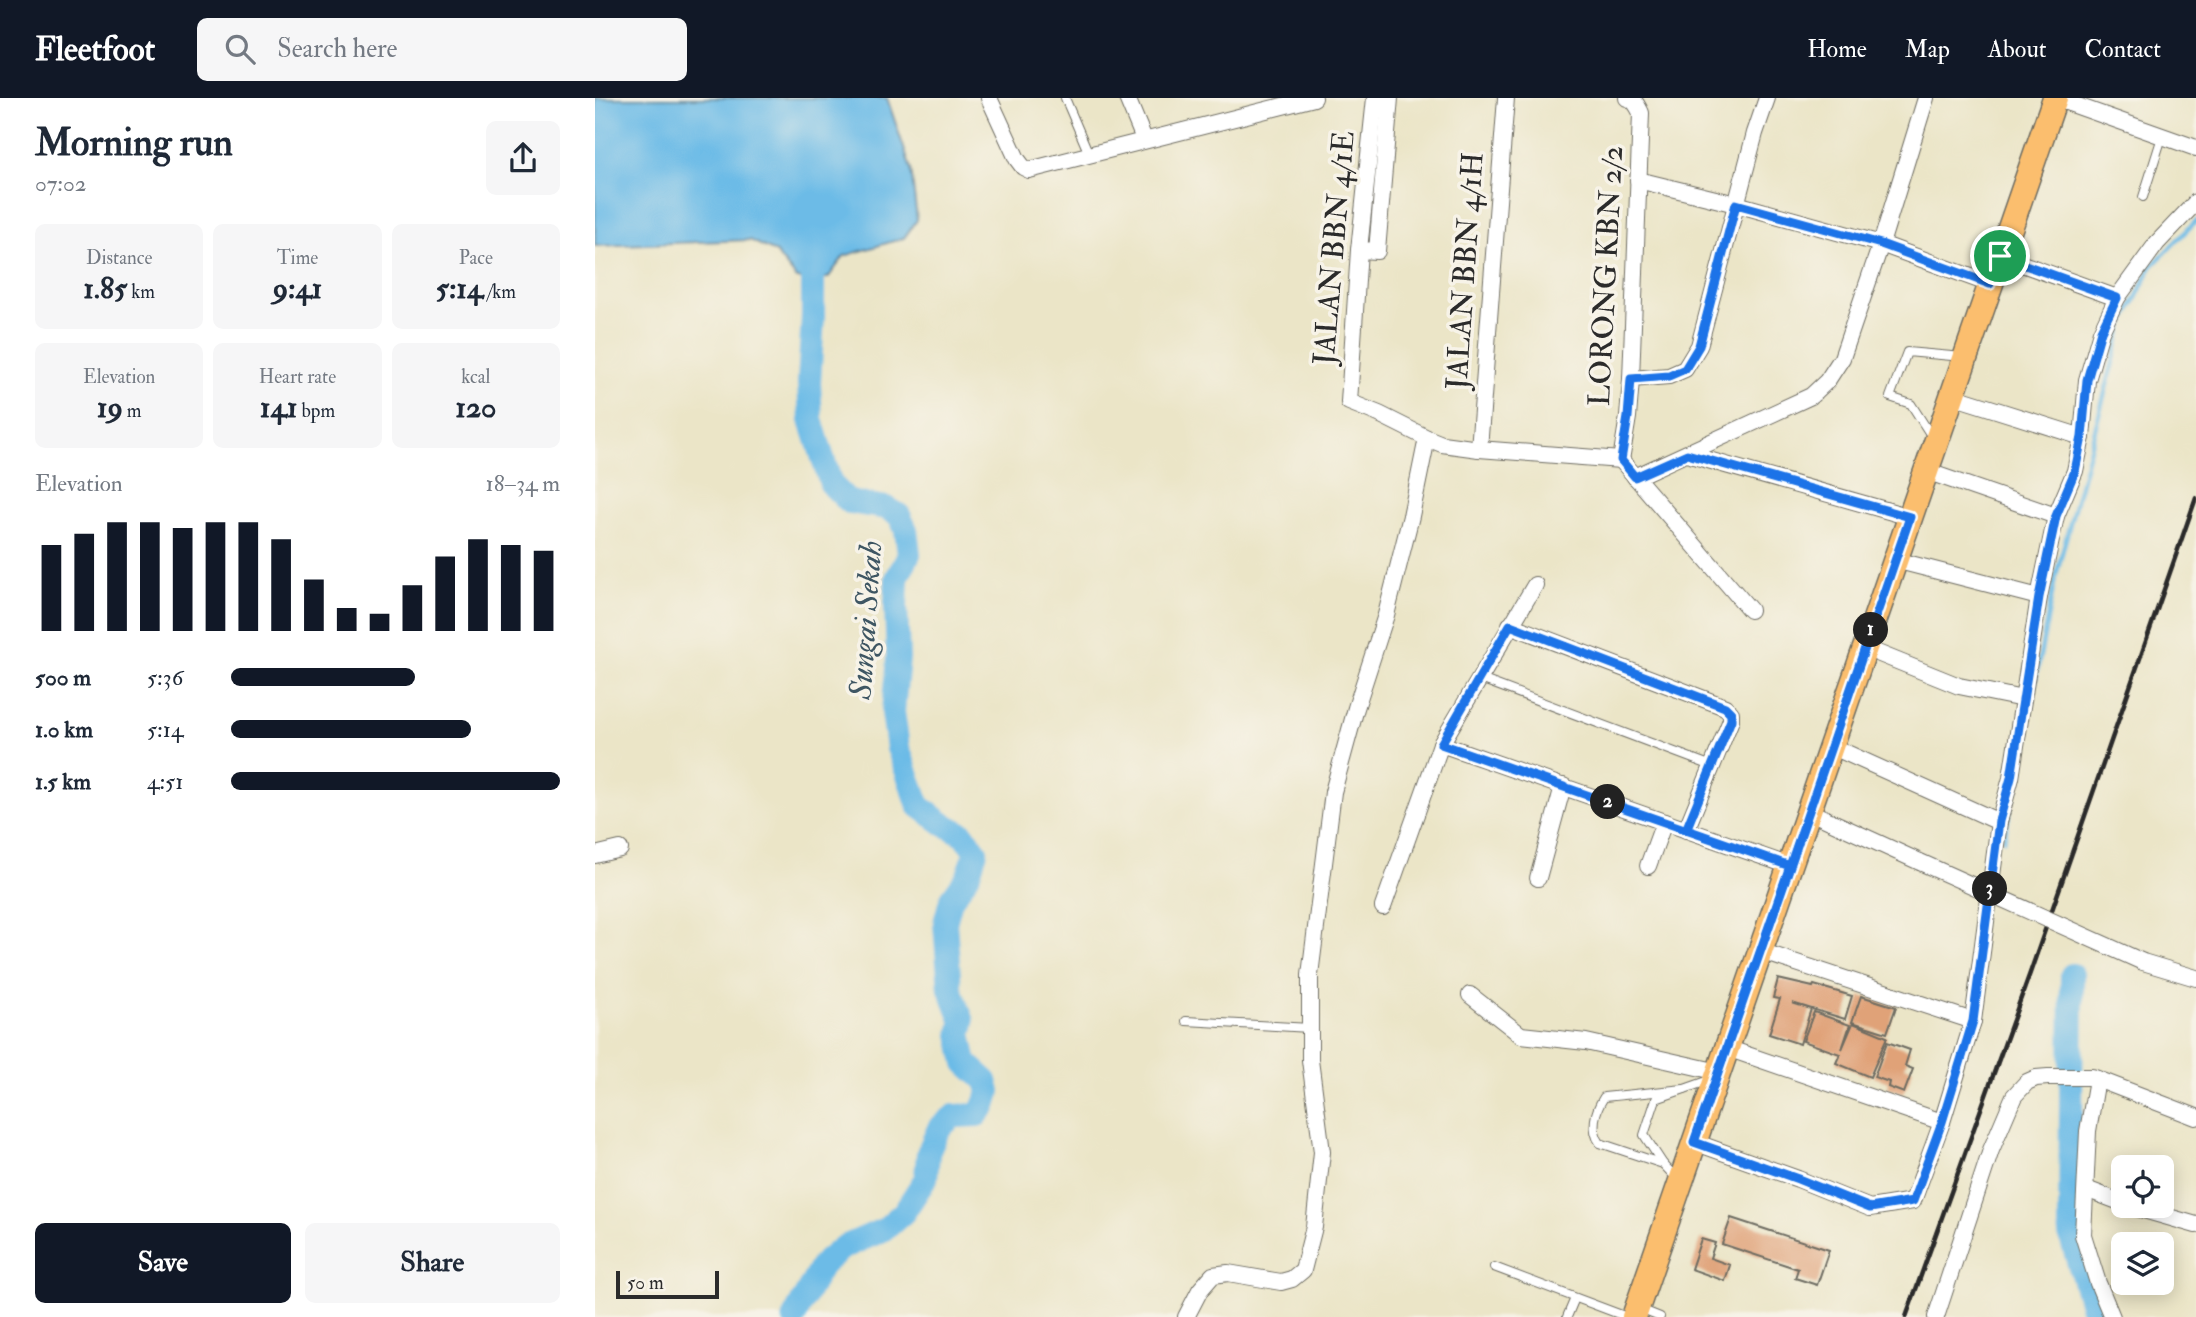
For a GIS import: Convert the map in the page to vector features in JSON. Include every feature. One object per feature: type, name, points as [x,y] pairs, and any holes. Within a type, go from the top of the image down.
[{"type":"main road","points":[[1632,1314],[1681,1182],[2055,98]]},
{"type":"street","points":[[989,98],[1017,159],[1023,167],[1034,169],[1314,98]]},
{"type":"street","points":[[1127,98],[1144,139]]},
{"type":"street","name":"JALAN BBN 4/1E","points":[[1375,98],[1359,250],[1349,402],[1427,438]]},
{"type":"street","points":[[1359,250],[1377,251],[1390,98]]},
{"type":"street","name":"JALAN BBN 4/1H","points":[[1479,449],[1506,98]]},
{"type":"street","name":"LORONG KBN 2/2","points":[[1621,460],[1631,379],[1641,113],[1629,98]]},
{"type":"street","points":[[1631,379],[1669,376],[1685,369],[1699,346],[1755,133],[1767,98]]},
{"type":"street","points":[[1635,477],[1811,396],[1827,381],[1842,358],[1926,98]]},
{"type":"street","points":[[2055,98],[2196,149]]},
{"type":"street","points":[[1638,180],[1881,244],[1990,284]]},
{"type":"street","points":[[1694,1142],[1870,1208],[1913,1201],[1942,1122],[1973,1021],[1999,821],[2011,778],[2039,597],[2056,516],[2075,471],[2082,437],[2087,380],[2101,331],[2117,298],[2157,243],[2196,202]]},
{"type":"street","points":[[2000,256],[2117,298]]},
{"type":"street","points":[[1952,396],[2082,437]]},
{"type":"street","points":[[1186,1317],[1200,1290],[1213,1275],[1228,1273],[1281,1282],[1292,1279],[1303,1270],[1314,1227],[1322,1152],[1310,1060],[1310,975],[1333,792],[1386,615],[1427,438],[1442,444],[1479,449],[1621,460],[1750,610]]},
{"type":"street","points":[[1687,454],[1910,517]]},
{"type":"street","points":[[1926,471],[2056,516]]},
{"type":"street","points":[[1895,559],[2039,597]]},
{"type":"street","points":[[1384,907],[1441,744],[1535,585]]},
{"type":"street","points":[[1510,625],[1725,707],[1731,713],[1731,720],[1686,830]]},
{"type":"street","points":[[1865,648],[1959,685],[2023,699]]},
{"type":"street","points":[[1441,744],[1790,866]]},
{"type":"street","points":[[1831,746],[1999,821]]},
{"type":"street","points":[[1538,878],[1563,786]]},
{"type":"street","points":[[1808,811],[2143,962],[2196,978]]},
{"type":"street","points":[[1648,866],[1664,822]]},
{"type":"street","points":[[595,855],[620,849]]},
{"type":"street","points":[[1760,951],[1973,1021]]},
{"type":"street","points":[[1470,995],[1521,1035],[1586,1042],[1717,1075]]},
{"type":"street","points":[[1727,1048],[1942,1122]]},
{"type":"street","points":[[1937,1317],[1991,1150],[2014,1096],[2027,1082],[2048,1077],[2094,1078],[2196,1116]]},
{"type":"street","points":[[2094,1078],[2088,1131],[2083,1235],[2112,1317]]},
{"type":"street","points":[[2086,1189],[2111,1198]]},
{"type":"street","points":[[2172,1218],[2196,1225]]},
{"type":"lane","points":[[1065,98],[1089,153]]},
{"type":"lane","points":[[2143,197],[2162,137]]},
{"type":"lane","points":[[1936,443],[1911,404],[1890,397],[1907,352],[1965,358]]},
{"type":"lane","points":[[1478,678],[1712,766]]},
{"type":"lane","points":[[1186,1021],[1310,1028]]},
{"type":"lane","points":[[1681,1182],[1663,1164],[1644,1135],[1656,1099],[1717,1075]]},
{"type":"lane","points":[[1663,1164],[1600,1143],[1594,1131],[1594,1121],[1604,1097],[1684,1089]]},
{"type":"lane","points":[[1494,1267],[1575,1298],[1605,1313],[1660,1317]]},
{"type":"lane","points":[[1567,1317],[1575,1298]]},
{"type":"water","points":[[595,98],[887,98],[911,169],[917,220],[904,238],[844,256],[828,278],[797,279],[775,252],[750,240],[595,246]]},
{"type":"building","points":[[1778,979],[1813,987],[1814,985],[1852,996],[1845,1019],[1792,1003],[1811,1009],[1800,1044],[1769,1034],[1780,999],[1773,998]]},
{"type":"building","points":[[1861,996],[1896,1007],[1887,1033],[1852,1022]]},
{"type":"building","points":[[1814,1012],[1850,1025],[1842,1049],[1853,1023],[1887,1037],[1870,1077],[1836,1063],[1840,1054],[1803,1041]]},
{"type":"building","points":[[1887,1042],[1910,1050],[1905,1066],[1913,1069],[1904,1093],[1888,1087],[1889,1082],[1874,1077]]},
{"type":"building","points":[[1731,1218],[1829,1250],[1817,1285],[1795,1278],[1798,1269],[1722,1244]]},
{"type":"building","points":[[1701,1239],[1715,1243],[1710,1258],[1730,1265],[1725,1281],[1691,1269]]},
{"type":"waterway","points":[[2030,708],[2054,583],[2123,325],[2151,267],[2196,221]]},
{"type":"waterway","name":"Sungai Sekah","points":[[794,1317],[822,1265],[842,1248],[885,1229],[904,1212],[926,1178],[928,1153],[939,1128],[954,1116],[977,1115],[985,1105],[989,1092],[986,1081],[966,1063],[960,1034],[963,1022],[950,989],[945,923],[951,900],[968,876],[976,851],[963,834],[919,806],[898,748],[893,712],[898,658],[897,578],[909,554],[906,530],[899,515],[887,508],[849,502],[831,484],[811,420],[809,383],[813,277],[801,250]]},
{"type":"waterway","points":[[2004,839],[2010,810]]},
{"type":"waterway","points":[[2072,975],[2070,1234],[2095,1317]]},
{"type":"railway","points":[[1906,1317],[2196,498]]},
{"type":"route","points":[[2000,256],[1990,284],[1881,244],[1736,204],[1699,346],[1685,369],[1669,376],[1631,379],[1621,460],[1635,477],[1687,454],[1910,517],[1790,866],[1686,830],[1731,720],[1731,713],[1725,707],[1510,625],[1441,744],[1664,822],[1790,866],[1694,1142],[1870,1208],[1913,1201],[1942,1122],[1973,1021],[1999,821],[2011,778],[2039,597],[2056,516],[2075,471],[2082,437],[2087,380],[2101,331],[2117,298],[2000,256]]}]
